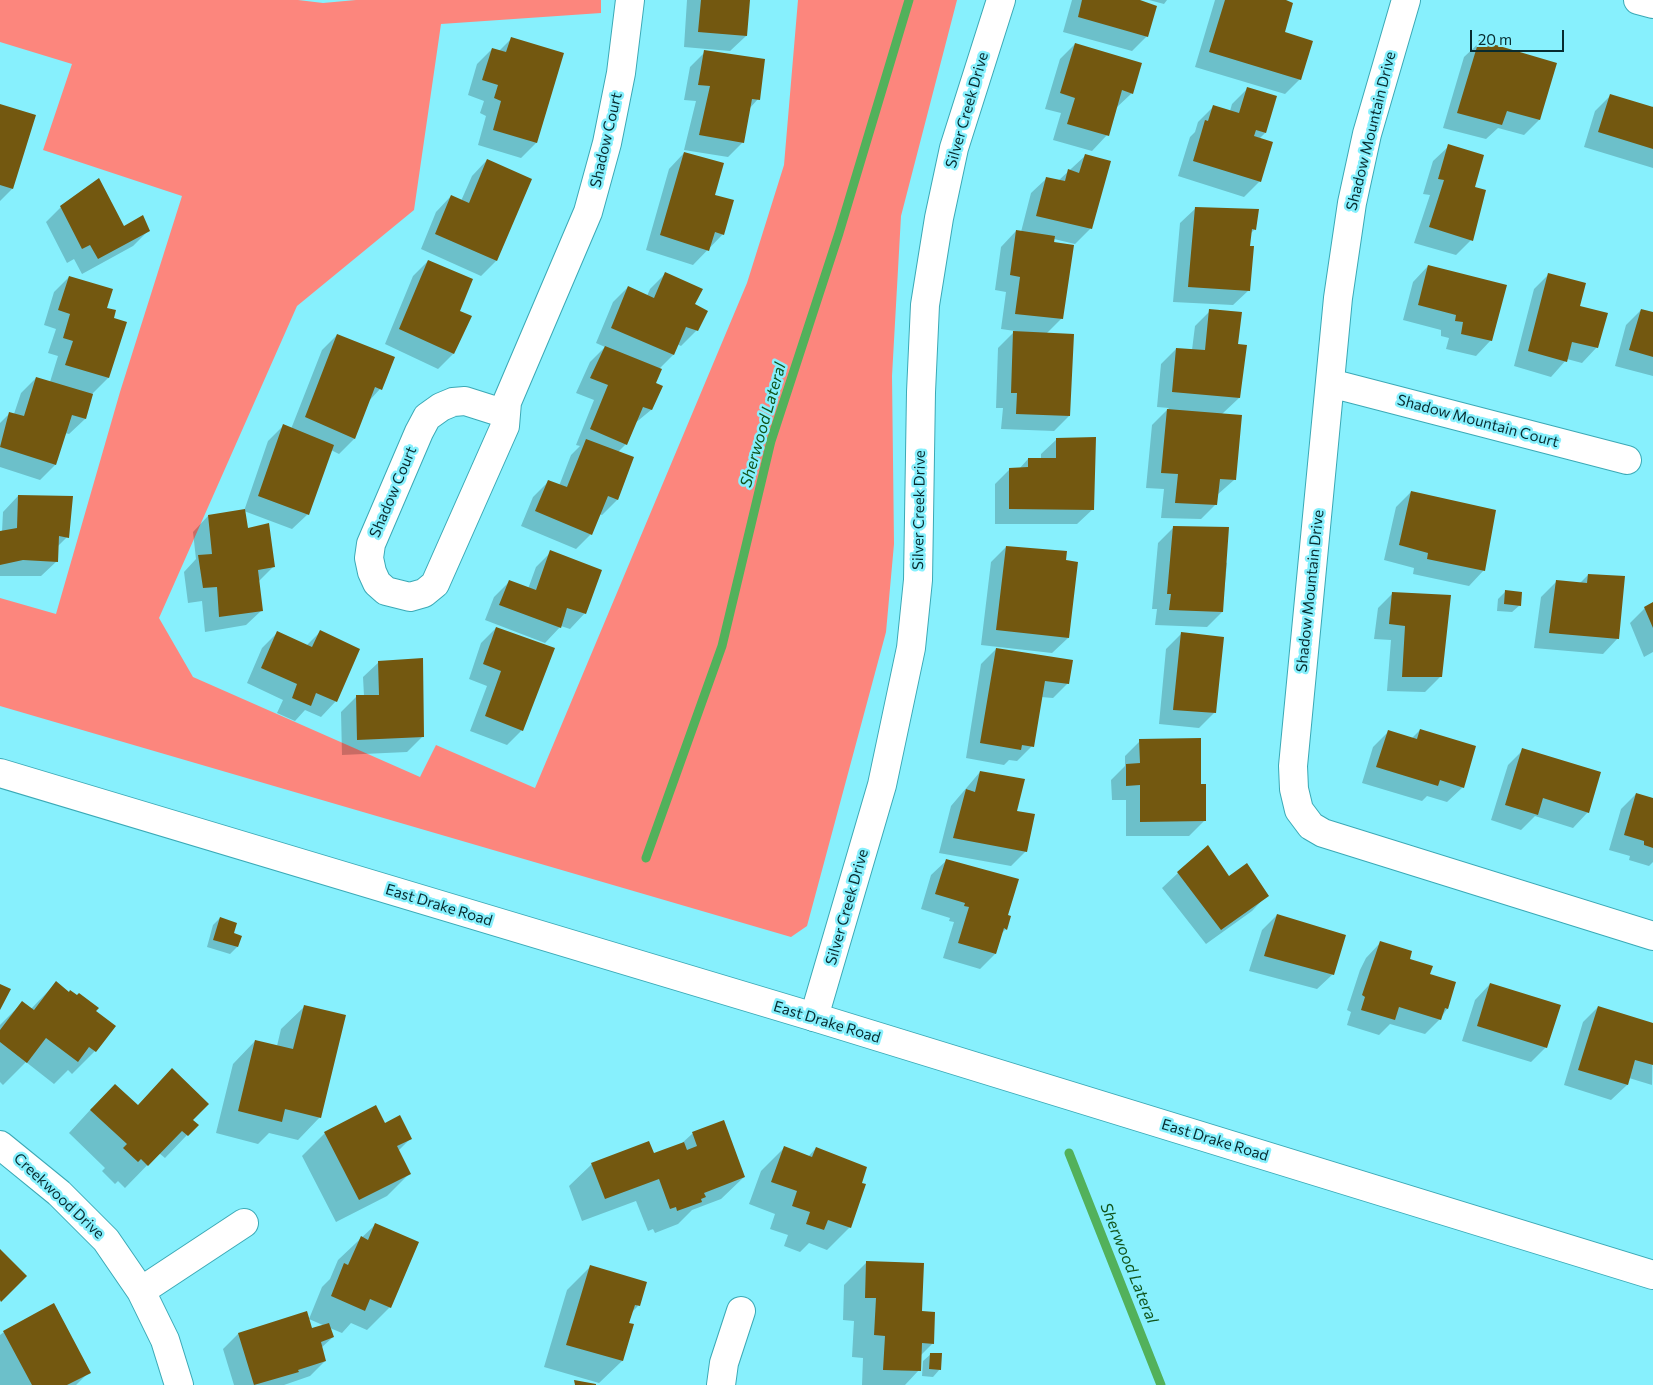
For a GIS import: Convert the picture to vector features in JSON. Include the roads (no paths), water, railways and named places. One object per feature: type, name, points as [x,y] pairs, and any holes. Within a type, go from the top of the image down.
[{"type":"street","name":"Shadow Court","points":[[506,414],[465,402],[447,404],[427,417],[371,544],[369,558],[372,572],[377,583],[386,591],[410,596],[424,593],[435,584],[505,426],[506,414],[507,402],[588,212],[607,143],[621,73],[630,0]]},
{"type":"street","name":"Silver Creek Drive","points":[[814,1017],[882,785],[911,648],[918,580],[921,392],[925,305],[939,218],[954,148],[1001,0]]},
{"type":"street","name":"Shadow Mountain Drive","points":[[1406,0],[1367,134],[1352,203],[1338,298],[1293,766],[1294,789],[1299,810],[1311,826],[1323,833],[1653,936]]},
{"type":"street","points":[[1638,0],[1653,4]]},
{"type":"street","name":"Shadow Mountain Court","points":[[1330,383],[1627,460]]},
{"type":"street","name":"East Drake Road","points":[[0,773],[814,1017],[1653,1275]]},
{"type":"street","name":"Creekwood Drive","points":[[0,1145],[59,1193],[106,1240],[141,1291],[164,1340],[179,1385]]},
{"type":"street","points":[[141,1291],[244,1222]]},
{"type":"street","points":[[721,1385],[724,1362],[741,1311]]},
{"type":"waterway","name":"Sherwood Lateral","points":[[646,858],[722,646],[771,441],[839,233],[909,0]]},
{"type":"waterway","name":"Sherwood Lateral","points":[[1069,1153],[1161,1385]]}]
